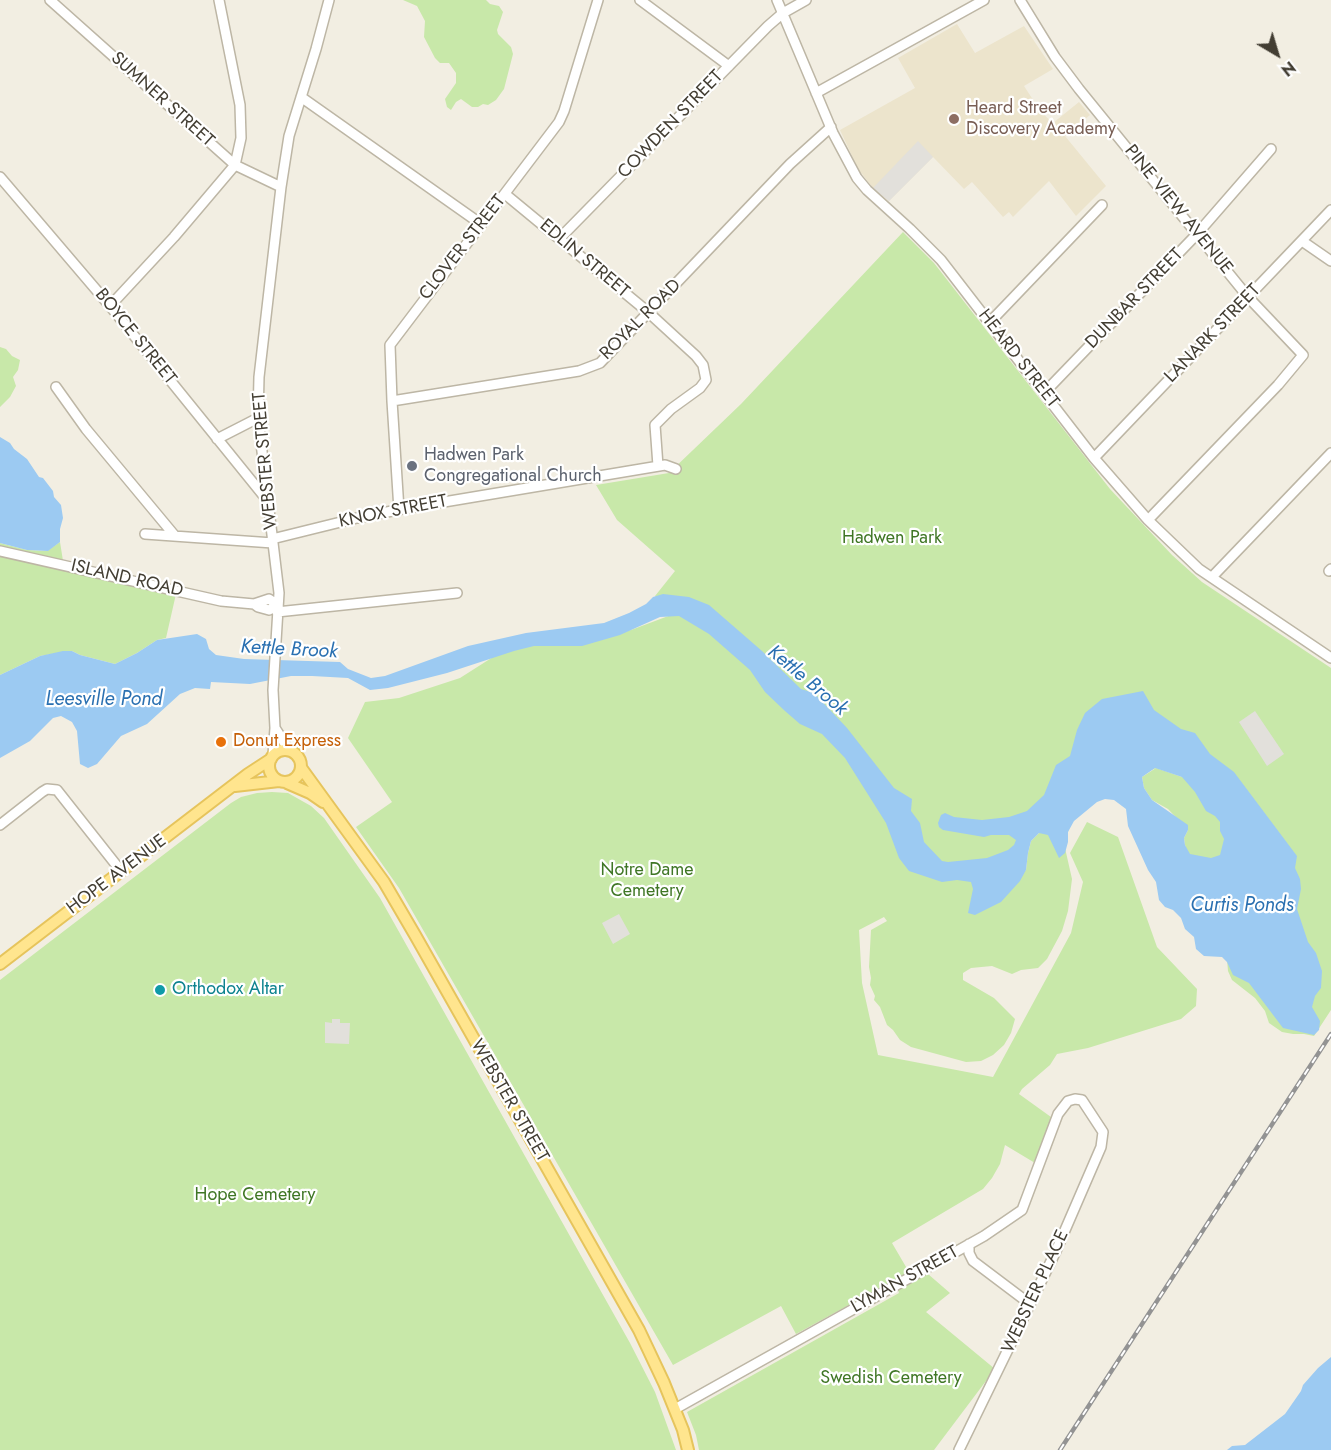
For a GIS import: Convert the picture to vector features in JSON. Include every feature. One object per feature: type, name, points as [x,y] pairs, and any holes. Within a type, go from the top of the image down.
[{"type":"main road","points":[[234,786],[283,782],[298,777],[302,769],[299,757],[289,750],[280,751],[272,757],[270,772],[283,782],[310,793],[330,808]]},
{"type":"main road","name":"HOPE AVENUE","points":[[0,964],[272,757]]},
{"type":"main road","name":"WEBSTER STREET","points":[[302,769],[384,882],[639,1330],[675,1409],[688,1450]]},
{"type":"street","name":"SUMNER STREET","points":[[50,0],[235,165],[281,191]]},
{"type":"street","points":[[110,306],[182,228],[235,165],[239,153],[240,105],[219,0]]},
{"type":"street","name":"WEBSTER STREET","points":[[272,757],[275,728],[273,690],[278,585],[258,418],[259,377],[289,136],[329,0]]},
{"type":"street","name":"CLOVER STREET","points":[[399,510],[390,345],[559,122],[598,0]]},
{"type":"street","points":[[640,0],[729,66]]},
{"type":"street","name":"HEARD STREET","points":[[777,0],[831,127],[857,178],[941,260],[1094,458],[1148,520],[1188,559],[1212,578],[1331,658]]},
{"type":"street","name":"COWDEN STREET","points":[[560,238],[783,13],[806,0]]},
{"type":"street","points":[[816,93],[984,0]]},
{"type":"street","name":"PINE VIEW AVENUE","points":[[1020,0],[1058,62],[1248,297],[1303,355],[1283,380],[1148,520]]},
{"type":"street","points":[[301,97],[481,224]]},
{"type":"street","name":"ROYAL ROAD","points":[[392,401],[579,371],[600,363],[790,164],[831,127]]},
{"type":"street","name":"DUNBAR STREET","points":[[1044,393],[1197,234],[1271,149]]},
{"type":"street","name":"BOYCE STREET","points":[[0,177],[110,306],[267,500]]},
{"type":"street","points":[[0,191],[11,190]]},
{"type":"street","name":"EDLIN STREET","points":[[505,194],[648,312],[703,365],[706,378],[700,388],[655,425],[658,466]]},
{"type":"street","points":[[990,322],[1102,205]]},
{"type":"street","name":"LANARK STREET","points":[[1094,458],[1331,210]]},
{"type":"street","points":[[1302,241],[1331,261]]},
{"type":"street","points":[[56,387],[86,429],[175,536]]},
{"type":"street","points":[[217,439],[258,418]]},
{"type":"street","points":[[1212,578],[1331,453]]},
{"type":"street","name":"KNOX STREET","points":[[145,534],[272,541],[357,518],[399,510],[664,465],[676,469]]},
{"type":"street","name":"ISLAND ROAD","points":[[0,551],[221,601],[254,604],[269,599],[278,608]]},
{"type":"street","points":[[278,608],[457,593]]},
{"type":"street","name":"WEBSTER STREET","points":[[275,728],[289,750]]},
{"type":"street","points":[[0,825],[42,792],[47,789],[57,790],[121,871]]},
{"type":"street","name":"LYMAN STREET","points":[[675,1409],[969,1244],[1022,1210],[1058,1114],[1068,1101],[1077,1100],[1084,1103],[1102,1131]]},
{"type":"street","name":"WEBSTER PLACE","points":[[959,1450],[1079,1201],[1101,1148],[1102,1131]]},
{"type":"street","points":[[969,1244],[969,1253],[973,1261],[1029,1304]]},
{"type":"shaded area","name":"Heard Street Discovery Academy","points":[[957,24],[975,53],[1024,26],[1053,69],[1024,86],[1041,112],[1053,123],[1079,102],[1090,115],[1065,136],[1106,186],[1076,216],[1049,181],[1013,217],[1009,212],[1003,217],[972,182],[964,189],[933,157],[889,201],[873,188],[858,169],[840,130],[915,88],[898,58]]},
{"type":"shaded area","points":[[918,141],[933,157],[889,201],[873,188]]},
{"type":"shaded area","points":[[1255,711],[1284,754],[1267,766],[1239,722]]},
{"type":"shaded area","points":[[619,914],[630,934],[613,944],[602,923]]},
{"type":"shaded area","points":[[332,1019],[340,1019],[340,1023],[350,1023],[349,1044],[325,1043],[325,1022],[332,1023]]},
{"type":"green space","points":[[403,0],[486,0],[490,4],[499,6],[503,12],[497,30],[498,34],[511,47],[513,54],[504,89],[496,100],[488,105],[472,107],[461,99],[451,110],[447,107],[445,99],[456,83],[456,73],[449,63],[440,63],[435,58],[424,37],[425,21],[417,6]]},
{"type":"green space","points":[[903,232],[934,263],[1110,489],[1172,555],[1202,582],[1331,668],[1331,1010],[1314,1036],[1282,1032],[1269,1023],[1265,1011],[1255,998],[1232,980],[1228,971],[1227,959],[1185,845],[1184,838],[1188,830],[1168,809],[1152,800],[1144,788],[1142,777],[1156,768],[1182,777],[1170,761],[1119,786],[1072,819],[1065,848],[1072,879],[1068,911],[1062,931],[1047,959],[1038,968],[1021,970],[1012,974],[992,966],[971,968],[963,973],[963,980],[994,998],[1015,1019],[1004,1045],[993,1055],[981,1061],[966,1062],[911,1047],[900,1040],[887,1025],[880,1007],[874,1000],[875,996],[870,985],[871,930],[887,921],[884,917],[859,930],[862,983],[878,1055],[993,1077],[1071,933],[1083,882],[1070,853],[1087,822],[1118,837],[1157,947],[1197,989],[1196,1006],[1181,1019],[1088,1048],[1057,1054],[1050,1065],[1019,1094],[1051,1117],[1035,1163],[1005,1145],[1000,1164],[983,1189],[892,1243],[909,1272],[796,1334],[781,1306],[673,1365],[399,888],[356,827],[392,802],[348,738],[365,702],[399,698],[460,678],[504,650],[631,630],[671,615],[655,596],[675,571],[617,520],[596,485],[669,473],[741,404]],"holes":[[[1040,829],[1031,841],[1026,870],[979,906]]]},
{"type":"green space","points":[[0,347],[20,360],[18,370],[13,377],[16,386],[10,397],[0,407]]},
{"type":"green space","points":[[60,542],[64,567],[176,594],[166,638],[157,640],[115,664],[72,651],[40,656],[0,675],[0,543],[27,550],[47,551]]},
{"type":"green space","name":"Hope Cemetery","points":[[272,792],[288,793],[311,806],[324,818],[380,898],[630,1343],[655,1392],[676,1450],[0,1450],[0,980],[231,803],[241,797]]},
{"type":"green space","name":"Swedish Cemetery","points":[[928,1274],[950,1293],[926,1312],[995,1369],[934,1450],[699,1450],[687,1412],[899,1293],[898,1290]]},
{"type":"water","points":[[0,437],[27,459],[39,477],[43,478],[53,491],[54,497],[61,505],[63,518],[60,542],[48,551],[27,550],[0,543]]},
{"type":"water","points":[[663,594],[689,597],[709,605],[801,689],[814,693],[847,728],[894,788],[912,799],[911,811],[920,823],[924,842],[942,861],[987,858],[1008,850],[1016,840],[1009,835],[984,837],[943,830],[938,823],[941,815],[945,813],[954,817],[982,820],[1009,817],[1027,811],[1044,795],[1056,765],[1070,756],[1077,730],[1085,713],[1102,699],[1143,691],[1154,710],[1181,729],[1195,733],[1210,754],[1234,772],[1297,856],[1295,868],[1301,889],[1297,909],[1308,942],[1316,953],[1322,971],[1321,988],[1315,996],[1312,1007],[1320,1021],[1319,1030],[1314,1035],[1283,1028],[1249,983],[1233,975],[1222,957],[1204,956],[1196,949],[1194,937],[1185,929],[1181,918],[1159,900],[1156,882],[1128,826],[1126,809],[1114,800],[1105,799],[1097,802],[1074,821],[1068,832],[1065,853],[1059,858],[1048,835],[1039,833],[1031,841],[1026,870],[1020,881],[1001,902],[975,915],[968,913],[973,889],[971,882],[957,880],[942,882],[909,871],[899,858],[886,823],[845,758],[822,734],[800,724],[785,711],[765,692],[750,670],[709,634],[679,616],[660,617],[620,635],[582,646],[534,646],[447,673],[388,688],[370,690],[348,678],[312,676],[291,676],[250,684],[211,682],[210,689],[195,688],[180,694],[147,724],[121,736],[97,764],[88,768],[80,764],[77,731],[72,722],[61,716],[53,718],[30,741],[0,758],[0,675],[40,656],[72,651],[115,664],[157,640],[197,634],[206,639],[209,649],[216,655],[244,659],[340,662],[348,669],[371,678],[385,676],[468,646],[526,633],[604,623],[646,604],[653,597]],"holes":[[[1155,768],[1182,777],[1195,792],[1206,811],[1220,822],[1220,831],[1224,839],[1220,855],[1211,858],[1190,854],[1184,838],[1188,825],[1152,800],[1144,788],[1142,777]]]},
{"type":"water","points":[[1331,1357],[1331,1450],[1227,1450],[1232,1446],[1245,1445],[1285,1414],[1303,1385]]},
{"type":"railway","points":[[1060,1450],[1331,1034]]},
{"type":"place","name":"Heard Street Discovery Academy","points":[[954,119]]},
{"type":"place","name":"Hadwen Park Congregational Church","points":[[412,466]]},
{"type":"place","name":"Donut Express","points":[[221,742]]},
{"type":"place","name":"Orthodox Altar","points":[[160,990]]},
{"type":"park label","name":"Hadwen Park","points":[[892,539]]},
{"type":"park label","name":"Notre Dame Cemetery","points":[[647,881]]},
{"type":"water label","name":"Kettle Brook","points":[[289,650]]},
{"type":"water label","name":"Kettle Brook","points":[[807,681]]},
{"type":"water label","name":"Leesville Pond","points":[[104,700]]},
{"type":"water label","name":"Curtis Ponds","points":[[1242,906]]}]
